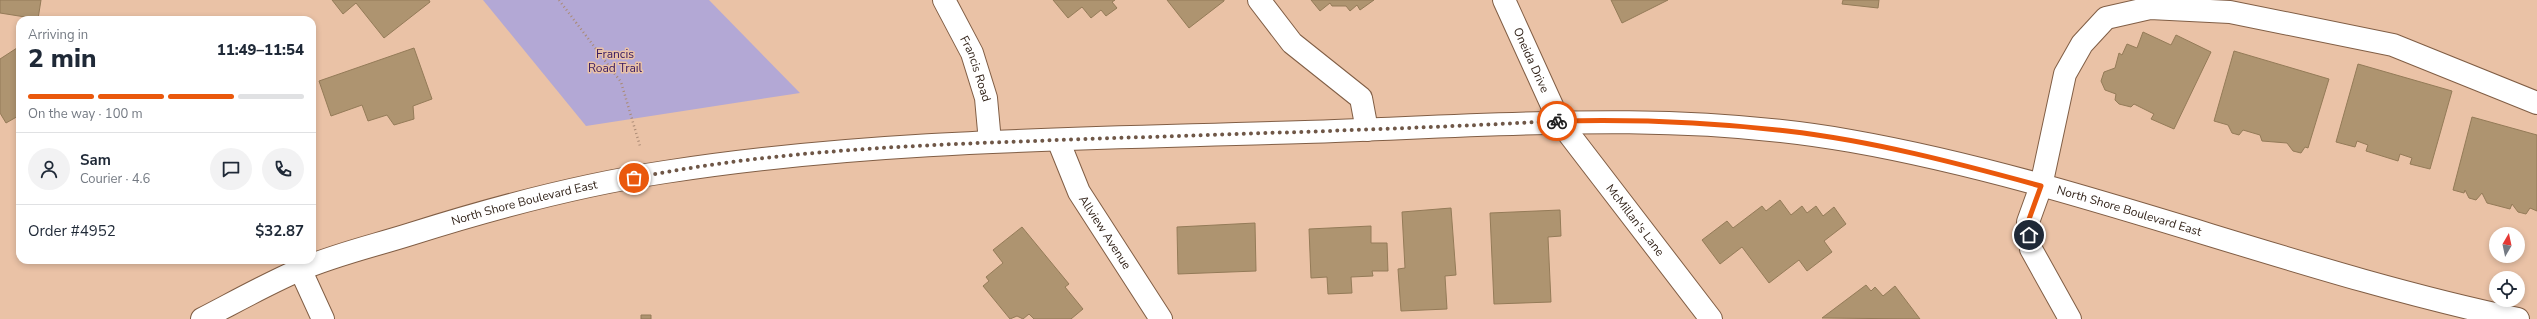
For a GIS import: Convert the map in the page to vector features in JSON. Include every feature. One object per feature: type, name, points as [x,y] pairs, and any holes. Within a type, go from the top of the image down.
[{"type":"main road","name":"Francis Road","points":[[944,0],[972,53],[986,98],[990,142]]},
{"type":"main road","points":[[1259,0],[1292,43],[1361,98],[1367,130]]},
{"type":"main road","name":"Oneida Drive","points":[[1504,0],[1559,121]]},
{"type":"main road","points":[[2070,319],[2031,249],[2028,222],[2041,186],[2065,74],[2082,44],[2106,18],[2150,8],[2230,12],[2393,45],[2537,103]]},
{"type":"main road","name":"North Shore Boulevard East","points":[[316,260],[471,215],[648,175],[744,162],[838,152],[990,142],[1367,130],[1559,121],[1677,123],[1787,131],[1917,154],[2041,186],[2395,289],[2518,319]]},
{"type":"main road","name":"McMillan's Lane","points":[[1559,121],[1711,319]]},
{"type":"main road","name":"Allview Avenue","points":[[1058,140],[1079,192],[1161,319]]},
{"type":"main road","name":"North Shore Boulevard East","points":[[202,319],[298,265]]},
{"type":"main road","points":[[298,265],[323,319]]},
{"type":"path","points":[[559,0],[621,82],[648,175]]},
{"type":"green space","name":"Francis Road Trail","points":[[483,0],[709,0],[800,93],[586,126]]},
{"type":"building","points":[[0,0],[41,0],[38,16],[19,16],[0,13]]},
{"type":"building","points":[[332,0],[429,0],[430,2],[384,38],[356,3],[343,14]]},
{"type":"building","points":[[1053,0],[1115,0],[1112,2],[1117,8],[1106,16],[1101,10],[1091,18],[1082,7],[1068,18]]},
{"type":"building","points":[[1167,0],[1224,0],[1224,1],[1189,28]]},
{"type":"building","points":[[1311,0],[1374,0],[1360,10],[1357,5],[1350,11],[1346,6],[1332,6],[1330,3],[1320,11]]},
{"type":"building","points":[[1611,0],[1668,0],[1622,23]]},
{"type":"building","points":[[1843,0],[1879,0],[1878,8],[1842,4]]},
{"type":"building","points":[[2143,32],[2171,45],[2176,35],[2211,52],[2174,129],[2151,119],[2154,114],[2134,104],[2131,107],[2119,104],[2115,100],[2116,94],[2105,90],[2101,81],[2104,72],[2115,68],[2119,53],[2122,55],[2127,44],[2137,48]]},
{"type":"building","points":[[414,48],[432,99],[413,106],[414,119],[394,125],[387,115],[368,121],[362,105],[331,116],[319,81]]},
{"type":"building","points":[[16,49],[16,117],[6,123],[0,113],[0,59]]},
{"type":"building","points":[[2234,51],[2329,79],[2308,148],[2305,147],[2301,153],[2293,151],[2287,143],[2262,141],[2260,135],[2243,130],[2239,135],[2232,133],[2228,125],[2214,121]]},
{"type":"building","points":[[2358,64],[2452,91],[2430,169],[2410,164],[2412,158],[2400,154],[2398,161],[2366,151],[2368,145],[2357,141],[2355,147],[2336,142]]},
{"type":"building","points":[[2472,117],[2537,135],[2537,211],[2530,208],[2526,214],[2518,212],[2512,204],[2510,209],[2487,203],[2482,193],[2476,200],[2469,198],[2465,190],[2464,193],[2453,190]]},
{"type":"building","points":[[1780,200],[1791,215],[1802,206],[1807,213],[1816,206],[1823,216],[1834,207],[1846,224],[1824,241],[1832,252],[1807,271],[1799,260],[1769,283],[1742,247],[1720,264],[1702,240],[1727,221],[1733,228],[1762,206],[1766,211]]},
{"type":"building","points":[[1451,208],[1456,275],[1445,276],[1447,309],[1401,311],[1398,269],[1405,268],[1402,212]]},
{"type":"building","points":[[1560,210],[1561,236],[1548,237],[1551,302],[1494,304],[1490,213]]},
{"type":"building","points":[[1255,223],[1256,271],[1178,274],[1177,227]]},
{"type":"building","points":[[1371,226],[1371,243],[1387,243],[1388,271],[1372,271],[1373,276],[1351,277],[1352,293],[1328,294],[1327,277],[1311,278],[1309,229]]},
{"type":"building","points":[[1022,227],[1069,284],[1065,287],[1083,309],[1071,319],[1034,319],[1029,314],[1023,319],[1017,316],[1010,319],[983,286],[989,281],[986,277],[1003,263],[993,250]]},
{"type":"building","points":[[1866,285],[1871,291],[1875,287],[1883,296],[1895,286],[1920,319],[1822,318]]},
{"type":"building","points":[[641,315],[651,315],[651,319],[641,319]]},
{"type":"way so far","points":[[634,178],[659,173],[744,162],[854,151],[990,142],[1367,130],[1557,121]]},
{"type":"route","points":[[1557,121],[1677,123],[1787,131],[1852,141],[1932,157],[2041,186],[2028,222],[2029,235]]}]
